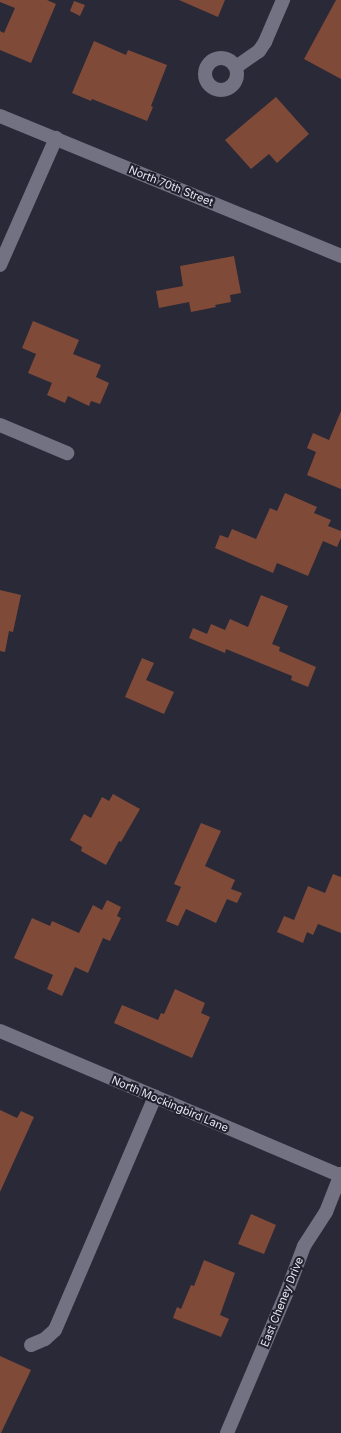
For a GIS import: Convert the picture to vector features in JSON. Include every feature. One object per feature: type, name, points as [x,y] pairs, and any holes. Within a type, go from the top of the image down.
[{"type":"street","points":[[236,67],[259,51],[265,42],[283,0]]},
{"type":"street","name":"North 70th Street","points":[[0,116],[341,256]]},
{"type":"street","points":[[0,265],[56,138]]},
{"type":"street","points":[[0,425],[67,453]]},
{"type":"street","name":"North Mockingbird Lane","points":[[0,1031],[341,1176]]},
{"type":"street","points":[[31,1344],[45,1339],[55,1330],[155,1097]]},
{"type":"street","name":"East Cheney Drive","points":[[228,1433],[286,1294],[304,1246],[326,1212],[341,1176]]},
{"type":"building","points":[[0,0],[47,0],[56,4],[31,63],[0,50],[0,31],[4,33],[15,8],[0,2]]},
{"type":"building","points":[[179,0],[225,0],[218,17]]},
{"type":"building","points":[[336,0],[341,0],[341,79],[304,59]]},
{"type":"building","points":[[74,1],[85,5],[80,16],[70,11]]},
{"type":"building","points":[[94,41],[126,55],[128,50],[167,65],[151,106],[153,107],[147,121],[92,99],[91,101],[72,93]]},
{"type":"building","points":[[276,97],[309,134],[277,163],[269,154],[251,169],[225,140]]},
{"type":"building","points":[[234,256],[241,293],[230,295],[231,302],[215,305],[216,307],[191,312],[189,302],[159,308],[156,291],[183,286],[180,266]]},
{"type":"building","points":[[33,321],[79,340],[73,354],[101,365],[96,377],[109,383],[100,404],[91,401],[89,406],[68,396],[65,403],[47,395],[52,383],[28,373],[36,354],[22,348]]},
{"type":"building","points":[[341,411],[341,489],[307,475],[316,452],[307,448],[313,433],[329,440]]},
{"type":"building","points":[[285,493],[317,507],[314,513],[331,520],[328,526],[341,531],[341,538],[337,547],[323,541],[308,576],[277,563],[273,573],[215,548],[220,535],[228,538],[232,529],[256,539],[270,508],[277,511]]},
{"type":"building","points":[[0,590],[21,595],[13,632],[9,631],[5,652],[0,651]]},
{"type":"building","points":[[261,595],[288,606],[272,644],[280,647],[279,651],[316,667],[308,687],[291,680],[292,676],[226,649],[225,653],[189,638],[193,628],[207,634],[211,624],[225,630],[230,619],[248,627]]},
{"type":"building","points":[[142,658],[154,663],[146,680],[174,692],[164,714],[125,697]]},
{"type":"building","points":[[113,794],[140,809],[121,842],[119,841],[106,865],[81,851],[82,847],[70,840],[84,814],[91,818],[102,797],[109,801]]},
{"type":"building","points":[[201,823],[221,831],[205,866],[235,880],[231,889],[242,893],[237,903],[227,899],[216,923],[186,909],[178,926],[166,921],[181,887],[174,884]]},
{"type":"building","points":[[333,874],[341,877],[341,933],[318,924],[313,935],[307,932],[303,943],[277,932],[284,916],[294,920],[308,886],[325,893]]},
{"type":"building","points":[[107,900],[121,907],[117,916],[121,918],[110,941],[103,938],[88,973],[75,967],[62,996],[47,989],[53,975],[14,958],[32,918],[50,926],[52,921],[79,933],[93,905],[102,910]]},
{"type":"building","points":[[175,989],[205,1003],[201,1013],[210,1017],[192,1058],[114,1023],[122,1005],[158,1020],[161,1013],[164,1014]]},
{"type":"building","points":[[0,1110],[17,1118],[21,1111],[34,1117],[0,1192]]},
{"type":"building","points":[[251,1214],[276,1225],[264,1254],[238,1244]]},
{"type":"building","points":[[204,1260],[235,1273],[220,1315],[229,1319],[221,1337],[173,1318],[177,1307],[181,1309],[191,1285],[194,1286]]},
{"type":"building","points":[[0,1356],[31,1370],[1,1433],[0,1433]]}]
